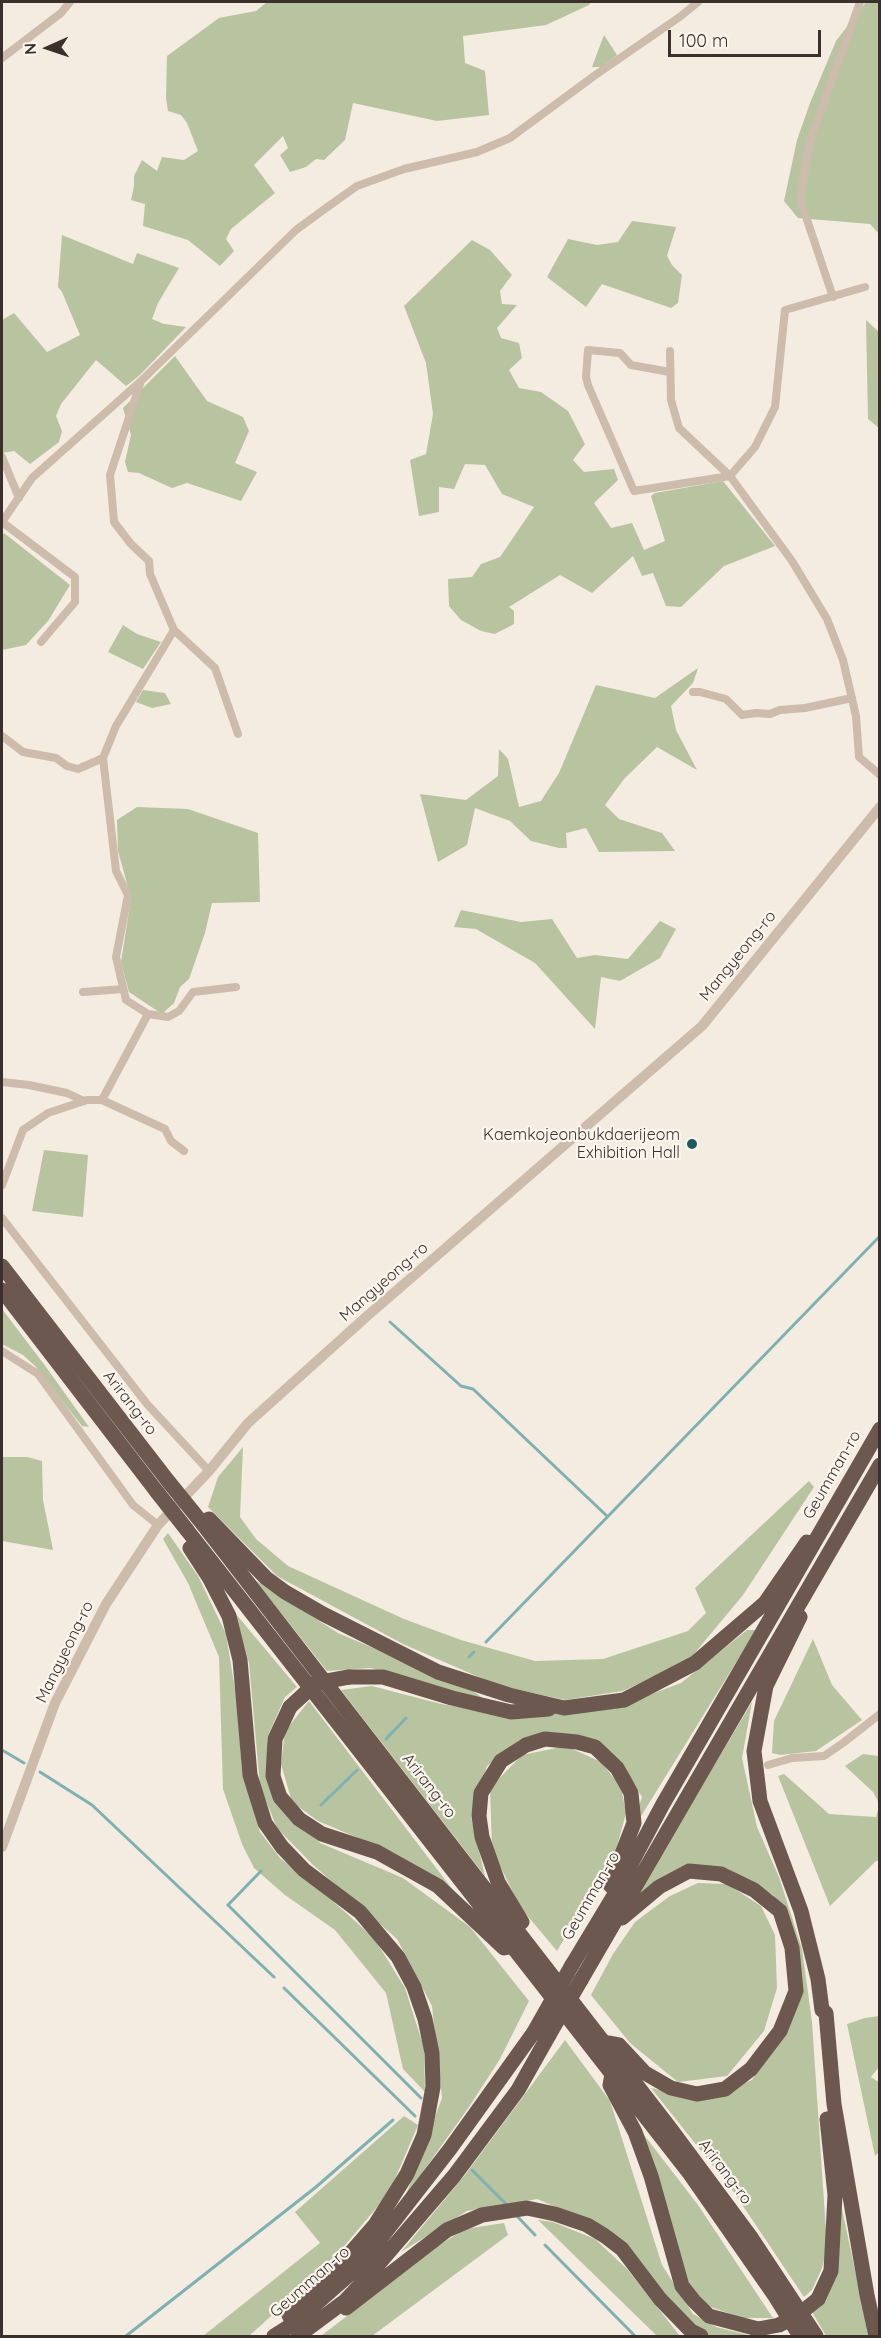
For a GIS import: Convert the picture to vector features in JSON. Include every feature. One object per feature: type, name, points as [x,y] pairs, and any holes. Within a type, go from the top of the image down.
[{"type":"highway","name":"Arirang-ro","points":[[2,1266],[162,1486],[189,1532],[517,1940],[605,2042],[750,2236],[816,2337]]},
{"type":"highway","name":"Arirang-ro","points":[[2,1290],[162,1486],[200,1521],[517,1940],[612,2074],[690,2174],[775,2296],[800,2337]]},
{"type":"highway","name":"Geumman-ro","points":[[296,2330],[360,2265],[450,2149],[534,2032],[879,1429]]},
{"type":"highway","name":"Geumman-ro","points":[[274,2337],[296,2330],[345,2301],[454,2176],[518,2090],[879,1465]]},
{"type":"highway","points":[[200,1521],[209,1519],[266,1578],[323,1614],[438,1672],[509,1695],[564,1708]]},
{"type":"highway","points":[[189,1532],[187,1544],[210,1579],[229,1616],[240,1659],[250,1775],[266,1823],[282,1847],[304,1870],[360,1912],[398,1957],[414,1987],[425,2019],[432,2053],[433,2087],[424,2135],[418,2150],[395,2196],[375,2225],[334,2272],[288,2313],[296,2330]]},
{"type":"highway","points":[[616,1892],[610,1885],[634,1823],[630,1793],[616,1768],[595,1748],[577,1742],[546,1739],[526,1745],[501,1761],[481,1793],[479,1816],[482,1837],[498,1882],[522,1921],[517,1940],[504,1948],[438,1886],[377,1852],[322,1834],[298,1819],[280,1797],[273,1776],[275,1739],[290,1707],[316,1683],[349,1677],[383,1677],[452,1698],[512,1712],[624,1700],[695,1663],[765,1602],[807,1542],[813,1544]]},
{"type":"highway","points":[[612,2074],[610,2085],[634,2132],[651,2176],[682,2286],[694,2301],[710,2316],[758,2329],[779,2325],[798,2315],[818,2299],[831,2271],[836,2195],[825,2097],[819,2015],[822,2010],[818,1979],[801,1911],[760,1801],[754,1751],[766,1686],[800,1617],[794,1613]]},
{"type":"highway","points":[[605,2042],[619,2044],[645,2073],[671,2088],[698,2094],[725,2089],[751,2069],[780,2031],[796,1991],[792,1948],[780,1911],[754,1890],[721,1874],[689,1871],[659,1887],[612,1926]]},
{"type":"highway","points":[[822,2010],[826,2013],[834,2104],[876,2337]]},
{"type":"highway","points":[[345,2301],[346,2308],[447,2230],[482,2215],[527,2208],[555,2214],[587,2225],[622,2249],[660,2299],[691,2331],[701,2337]]},
{"type":"street","points":[[2,58],[62,14],[70,2]]},
{"type":"street","points":[[41,642],[75,602],[75,577],[2,522],[32,478],[141,381],[296,230],[334,202],[357,186],[404,169],[477,152],[510,138],[698,2]]},
{"type":"street","points":[[833,297],[800,199],[810,141],[860,2]]},
{"type":"street","points":[[670,372],[631,365],[620,353],[588,350],[586,377],[588,385],[634,491],[730,476],[755,447],[775,407],[785,310],[865,287]]},
{"type":"street","points":[[670,351],[670,400],[679,428],[730,476],[792,561],[827,619],[843,660],[852,698],[856,716],[859,757],[879,775]]},
{"type":"street","points":[[141,381],[110,475],[114,522],[131,544],[149,561],[150,574],[174,630],[215,668],[238,734]]},
{"type":"street","points":[[2,457],[19,498]]},
{"type":"street","points":[[174,630],[116,726],[103,758],[116,871],[128,895],[116,957],[126,1000],[148,1014],[168,1017],[179,1011],[193,992],[236,987]]},
{"type":"street","points":[[693,692],[726,699],[742,715],[770,714],[780,710],[805,708],[852,698]]},
{"type":"street","points":[[2,736],[23,752],[56,758],[67,766],[78,769],[103,758]]},
{"type":"street","name":"Mangyeong-ro","points":[[2,1847],[55,1703],[106,1604],[158,1525],[209,1471],[256,1416],[372,1312],[702,1026],[879,807]]},
{"type":"street","points":[[83,992],[123,989]]},
{"type":"street","points":[[102,1100],[148,1014]]},
{"type":"street","points":[[2,1082],[67,1093],[84,1101]]},
{"type":"street","points":[[2,1185],[23,1130],[48,1113],[84,1101],[102,1100],[165,1128],[171,1141],[184,1151]]},
{"type":"street","points":[[2,1218],[147,1404],[209,1471]]},
{"type":"street","points":[[2,1351],[38,1374],[133,1505],[158,1525]]},
{"type":"street","points":[[768,1765],[792,1758],[824,1756],[879,1714]]},
{"type":"green space","points":[[267,2],[591,2],[546,25],[463,36],[465,63],[485,71],[489,115],[437,121],[353,103],[345,140],[324,160],[316,159],[306,167],[290,172],[280,155],[288,148],[283,136],[254,165],[275,193],[231,229],[226,239],[234,251],[220,266],[188,240],[143,226],[145,204],[131,200],[134,176],[142,160],[157,171],[162,157],[184,160],[198,151],[187,123],[181,115],[168,111],[167,56],[219,18],[256,11]]},
{"type":"green space","points":[[866,2],[879,2],[879,234],[870,224],[798,218],[784,201],[797,140],[810,103],[836,41]]},
{"type":"green space","points":[[604,35],[617,55],[601,67],[592,67]]},
{"type":"green space","points":[[632,221],[676,227],[667,256],[682,275],[678,303],[671,308],[602,284],[586,307],[547,277],[568,239],[597,245],[618,242]]},
{"type":"green space","points":[[62,235],[133,264],[137,253],[179,268],[158,303],[152,319],[164,324],[186,327],[140,375],[126,386],[96,360],[61,404],[56,416],[62,431],[59,442],[30,464],[14,451],[2,453],[2,320],[14,313],[47,352],[80,335],[58,287]]},
{"type":"green space","points":[[472,240],[490,250],[512,275],[500,291],[502,304],[517,305],[497,328],[501,338],[519,343],[522,358],[509,370],[519,388],[541,392],[568,411],[585,444],[573,460],[584,472],[614,469],[618,480],[594,503],[611,528],[632,523],[644,550],[665,541],[651,496],[655,493],[723,481],[775,546],[724,566],[681,607],[666,606],[653,573],[642,576],[633,556],[592,593],[560,575],[509,607],[514,611],[514,624],[495,634],[481,631],[461,620],[449,606],[448,579],[472,577],[481,564],[500,557],[534,507],[502,494],[485,465],[465,464],[454,489],[439,487],[439,512],[419,516],[410,460],[426,454],[433,414],[426,363],[404,306]]},
{"type":"green space","points":[[866,320],[879,332],[879,428],[868,419]]},
{"type":"green space","points":[[175,356],[207,401],[243,417],[249,431],[235,463],[257,472],[241,501],[187,483],[172,488],[139,473],[128,472],[125,462],[131,435],[123,408]]},
{"type":"green space","points":[[4,533],[70,585],[48,621],[26,645],[2,650],[2,537]]},
{"type":"green space","points":[[123,625],[137,634],[161,642],[143,669],[108,652]]},
{"type":"green space","points":[[698,668],[693,683],[671,706],[676,730],[697,770],[657,747],[624,779],[605,805],[619,819],[662,833],[675,851],[599,852],[586,828],[566,833],[567,848],[559,848],[531,841],[510,821],[475,808],[467,845],[438,862],[420,794],[466,800],[498,776],[499,749],[508,759],[519,807],[541,801],[559,773],[596,685],[655,698]]},
{"type":"green space","points":[[143,690],[165,693],[171,704],[152,708],[136,702]]},
{"type":"green space","points":[[137,807],[188,809],[258,833],[260,902],[212,903],[205,933],[189,979],[180,987],[174,1003],[162,1014],[129,992],[121,962],[131,898],[118,851],[117,820]]},
{"type":"green space","points":[[461,910],[521,922],[552,919],[577,958],[595,955],[628,959],[660,921],[676,929],[660,958],[620,981],[601,977],[595,1029],[535,963],[476,929],[454,927]]},
{"type":"green space","points":[[44,1150],[88,1155],[83,1217],[32,1211]]},
{"type":"green space","points":[[2,1309],[89,1427],[82,1426],[35,1366],[23,1355],[2,1344]]},
{"type":"green space","points":[[243,1447],[240,1517],[256,1539],[288,1566],[404,1619],[461,1640],[535,1661],[603,1659],[688,1631],[706,1613],[695,1588],[809,1481],[814,1487],[743,1595],[689,1660],[623,1691],[565,1700],[497,1685],[403,1644],[277,1576],[208,1507],[218,1477]]},
{"type":"green space","points":[[2,1457],[27,1457],[42,1461],[43,1500],[53,1550],[2,1541]]},
{"type":"green space","points":[[168,1533],[198,1576],[226,1634],[237,1702],[242,1770],[260,1832],[280,1858],[374,1938],[405,1988],[424,2048],[425,2092],[403,2069],[386,1993],[335,1930],[285,1895],[254,1868],[242,1844],[223,1789],[219,1657],[188,1583],[163,1539]]},
{"type":"green space","points":[[255,1580],[338,1633],[470,1689],[498,1709],[371,1668],[327,1671]]},
{"type":"green space","points":[[235,1613],[297,1687],[285,1697],[267,1738],[267,1769],[320,1843],[403,1878],[470,1927],[529,2001],[500,2059],[405,2197],[442,2098],[432,2006],[397,1939],[312,1864],[277,1828],[260,1786],[249,1663]]},
{"type":"green space","points":[[747,1630],[756,1630],[630,1834],[642,1797],[623,1766],[597,1741],[520,1740],[487,1766],[471,1817],[485,1876],[341,1690],[372,1686],[441,1704],[521,1717],[611,1709],[681,1683]]},
{"type":"green space","points":[[813,1639],[832,1685],[862,1720],[816,1751],[780,1755],[772,1753],[774,1721]]},
{"type":"green space","points":[[309,1701],[459,1898],[394,1853],[318,1821],[292,1802],[281,1764],[285,1731]]},
{"type":"green space","points":[[752,1702],[742,1758],[757,1827],[779,1877],[802,1949],[812,2022],[827,2247],[822,2268],[812,2290],[804,2297],[733,2191],[651,2088],[703,2100],[752,2080],[793,2017],[792,1927],[773,1895],[728,1869],[696,1866],[636,1897]]},
{"type":"green space","points":[[566,1746],[601,1762],[621,1787],[626,1813],[615,1854],[557,1951],[520,1907],[492,1849],[490,1788],[522,1755]]},
{"type":"green space","points":[[863,1754],[879,1756],[879,1803],[873,1792],[845,1766]]},
{"type":"green space","points":[[784,1774],[829,1814],[876,1817],[879,1806],[879,1861],[876,1861],[830,1906],[778,1776]]},
{"type":"green space","points":[[698,1883],[727,1884],[761,1906],[775,1935],[777,1988],[764,2031],[727,2076],[678,2082],[630,2043],[591,1995],[613,1954],[635,1922],[670,1896]]},
{"type":"green space","points":[[879,2016],[879,2067],[871,2077],[880,2083],[879,2152],[875,2156],[847,2024]]},
{"type":"green space","points":[[565,2040],[610,2101],[662,2265],[693,2314],[716,2327],[752,2336],[710,2336],[699,2331],[681,2315],[610,2230],[537,2199],[467,2211],[401,2252],[465,2175]]},
{"type":"green space","points":[[404,2116],[418,2125],[389,2193],[329,2264],[249,2336],[203,2336],[320,2243],[295,2212]]},
{"type":"green space","points":[[641,2131],[698,2205],[773,2318],[742,2318],[708,2306],[688,2282]]},
{"type":"green space","points":[[839,2195],[869,2336],[826,2336],[812,2312],[836,2278]]},
{"type":"green space","points":[[538,2220],[553,2222],[595,2239],[627,2269],[680,2336],[657,2336]]},
{"type":"green space","points":[[504,2223],[508,2235],[372,2336],[321,2336],[438,2246],[465,2229]]},
{"type":"waterway","points":[[486,1642],[880,1236]]},
{"type":"waterway","points":[[390,1322],[461,1386],[473,1389],[607,1516]]},
{"type":"waterway","points":[[469,1657],[474,1652]]},
{"type":"waterway","points":[[386,1739],[406,1718]]},
{"type":"waterway","points":[[2,1750],[24,1763]]},
{"type":"waterway","points":[[321,1805],[357,1770]]},
{"type":"waterway","points":[[40,1772],[92,1805],[274,1977]]},
{"type":"waterway","points":[[261,1871],[228,1905],[421,2098]]},
{"type":"waterway","points":[[284,1988],[415,2116]]},
{"type":"waterway","points":[[126,2336],[316,2187],[393,2120]]},
{"type":"waterway","points":[[472,2170],[507,2205]]},
{"type":"waterway","points":[[515,2214],[535,2235]]},
{"type":"waterway","points":[[545,2245],[635,2336]]},
{"type":"place","name":"Kaemkojeonbukdaerijeom Exhibition Hall","points":[[692,1144]]}]
